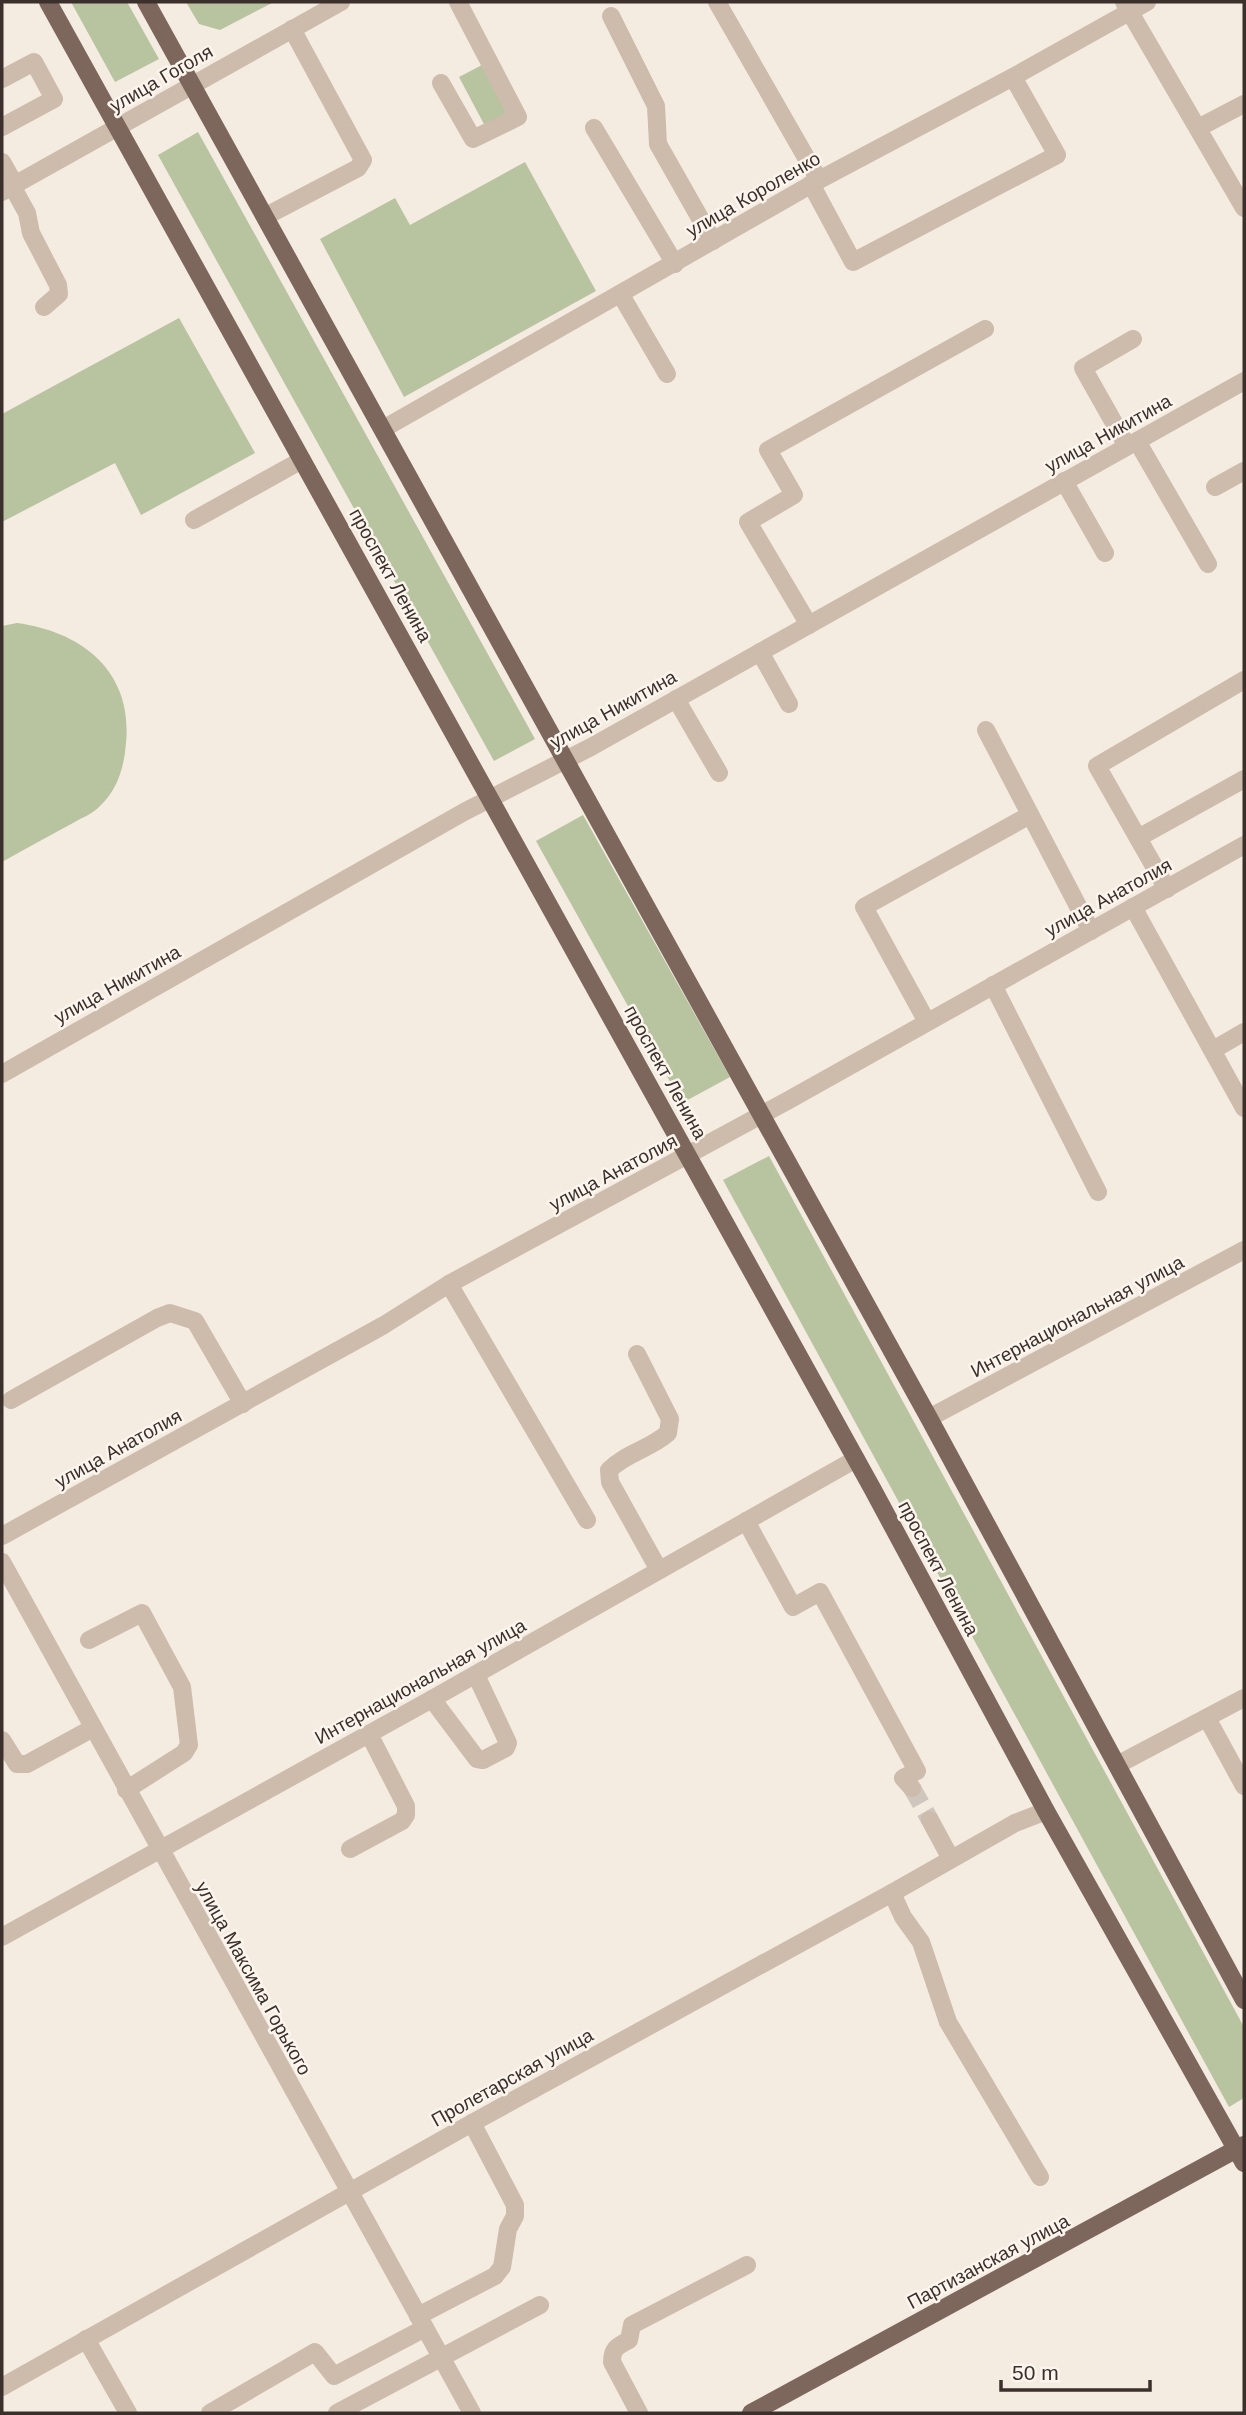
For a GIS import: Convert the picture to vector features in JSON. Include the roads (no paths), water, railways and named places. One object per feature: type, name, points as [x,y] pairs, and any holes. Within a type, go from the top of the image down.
[{"type":"main road","name":"проспект Ленина","points":[[48,2],[856,1459],[1046,1811],[1242,2152]]},
{"type":"main road","points":[[146,2],[929,1418],[1244,2000]]},
{"type":"main road","name":"Партизанская улица","points":[[751,2413],[1242,2152]]},
{"type":"street","name":"улица Гоголя","points":[[9,188],[292,29],[311,10],[341,2]]},
{"type":"street","points":[[441,83],[473,139],[518,117],[458,2]]},
{"type":"street","points":[[717,2],[815,182],[853,262],[1056,155],[1013,76]]},
{"type":"street","name":"улица Короленко","points":[[383,429],[815,182],[1013,76],[1127,7],[1147,2]]},
{"type":"street","points":[[1127,7],[1244,208]]},
{"type":"street","points":[[611,16],[656,106],[658,144],[713,241]]},
{"type":"street","points":[[266,216],[358,168],[363,160],[292,29]]},
{"type":"street","points":[[2,79],[34,62],[54,99],[2,127]]},
{"type":"street","points":[[1198,128],[1244,104]]},
{"type":"street","points":[[594,128],[674,264]]},
{"type":"street","points":[[2,162],[9,188],[27,213],[31,233],[58,285],[59,294],[44,307]]},
{"type":"street","points":[[621,295],[667,374]]},
{"type":"street","points":[[809,625],[748,523],[794,495],[768,450],[985,329]]},
{"type":"street","points":[[1133,339],[1083,368],[1208,564]]},
{"type":"street","name":"улица Никитина","points":[[2,1074],[490,798],[676,699],[1244,381]]},
{"type":"street","points":[[194,520],[302,460]]},
{"type":"street","points":[[1215,487],[1244,471]]},
{"type":"street","points":[[1064,481],[1105,553]]},
{"type":"street","points":[[760,652],[789,704]]},
{"type":"street","points":[[1167,889],[1097,766],[1244,680]]},
{"type":"street","points":[[676,699],[719,774]]},
{"type":"street","points":[[986,730],[1091,931]]},
{"type":"street","points":[[1138,838],[1244,779]]},
{"type":"street","points":[[927,1022],[864,907],[1030,814]]},
{"type":"street","name":"улица Анатолия","points":[[2,1536],[384,1325],[450,1284],[761,1115],[1244,845]]},
{"type":"street","points":[[1133,907],[1244,1108]]},
{"type":"street","points":[[993,985],[1098,1192]]},
{"type":"street","points":[[1213,1050],[1244,1032]]},
{"type":"street","name":"Интернациональная улица","points":[[929,1418],[1244,1250]]},
{"type":"street","points":[[450,1284],[587,1520]]},
{"type":"street","points":[[10,1400],[170,1313],[195,1321],[243,1404]]},
{"type":"street","points":[[637,1354],[670,1419],[668,1433],[659,1441],[619,1460],[609,1470],[610,1482],[659,1570]]},
{"type":"street","name":"Интернациональная улица","points":[[2,1937],[476,1675],[856,1459]]},
{"type":"street","points":[[746,1521],[793,1607],[820,1592],[917,1771],[903,1778],[912,1788]]},
{"type":"street","name":"улица Максима Горького","points":[[2,1562],[472,2413]]},
{"type":"street","points":[[89,1640],[142,1613],[182,1687],[186,1700],[190,1736],[184,1753],[126,1790]]},
{"type":"street","points":[[432,1699],[477,1759],[483,1760],[506,1748],[508,1743],[476,1675]]},
{"type":"street","points":[[1117,1765],[1244,1698]]},
{"type":"street","points":[[1206,1718],[1244,1786]]},
{"type":"street","points":[[2,1740],[17,1765],[27,1764],[93,1728]]},
{"type":"street","points":[[350,1849],[402,1821],[406,1815],[406,1806],[369,1734]]},
{"type":"street","name":"Пролетарская улица","points":[[2,2387],[1015,1823],[1046,1811]]},
{"type":"street","points":[[930,1820],[951,1859]]},
{"type":"street","points":[[892,1893],[903,1917],[921,1942],[948,2022],[1040,2177]]},
{"type":"street","points":[[210,2413],[315,2352],[334,2376],[495,2276],[502,2267],[508,2229],[515,2216],[515,2205],[472,2123]]},
{"type":"street","points":[[639,2413],[612,2362],[615,2347],[629,2340],[632,2325],[747,2265]]},
{"type":"street","points":[[337,2413],[443,2359],[540,2305]]},
{"type":"street","points":[[86,2339],[128,2413]]},
{"type":"tunnel","points":[[912,1788],[930,1820]]}]
